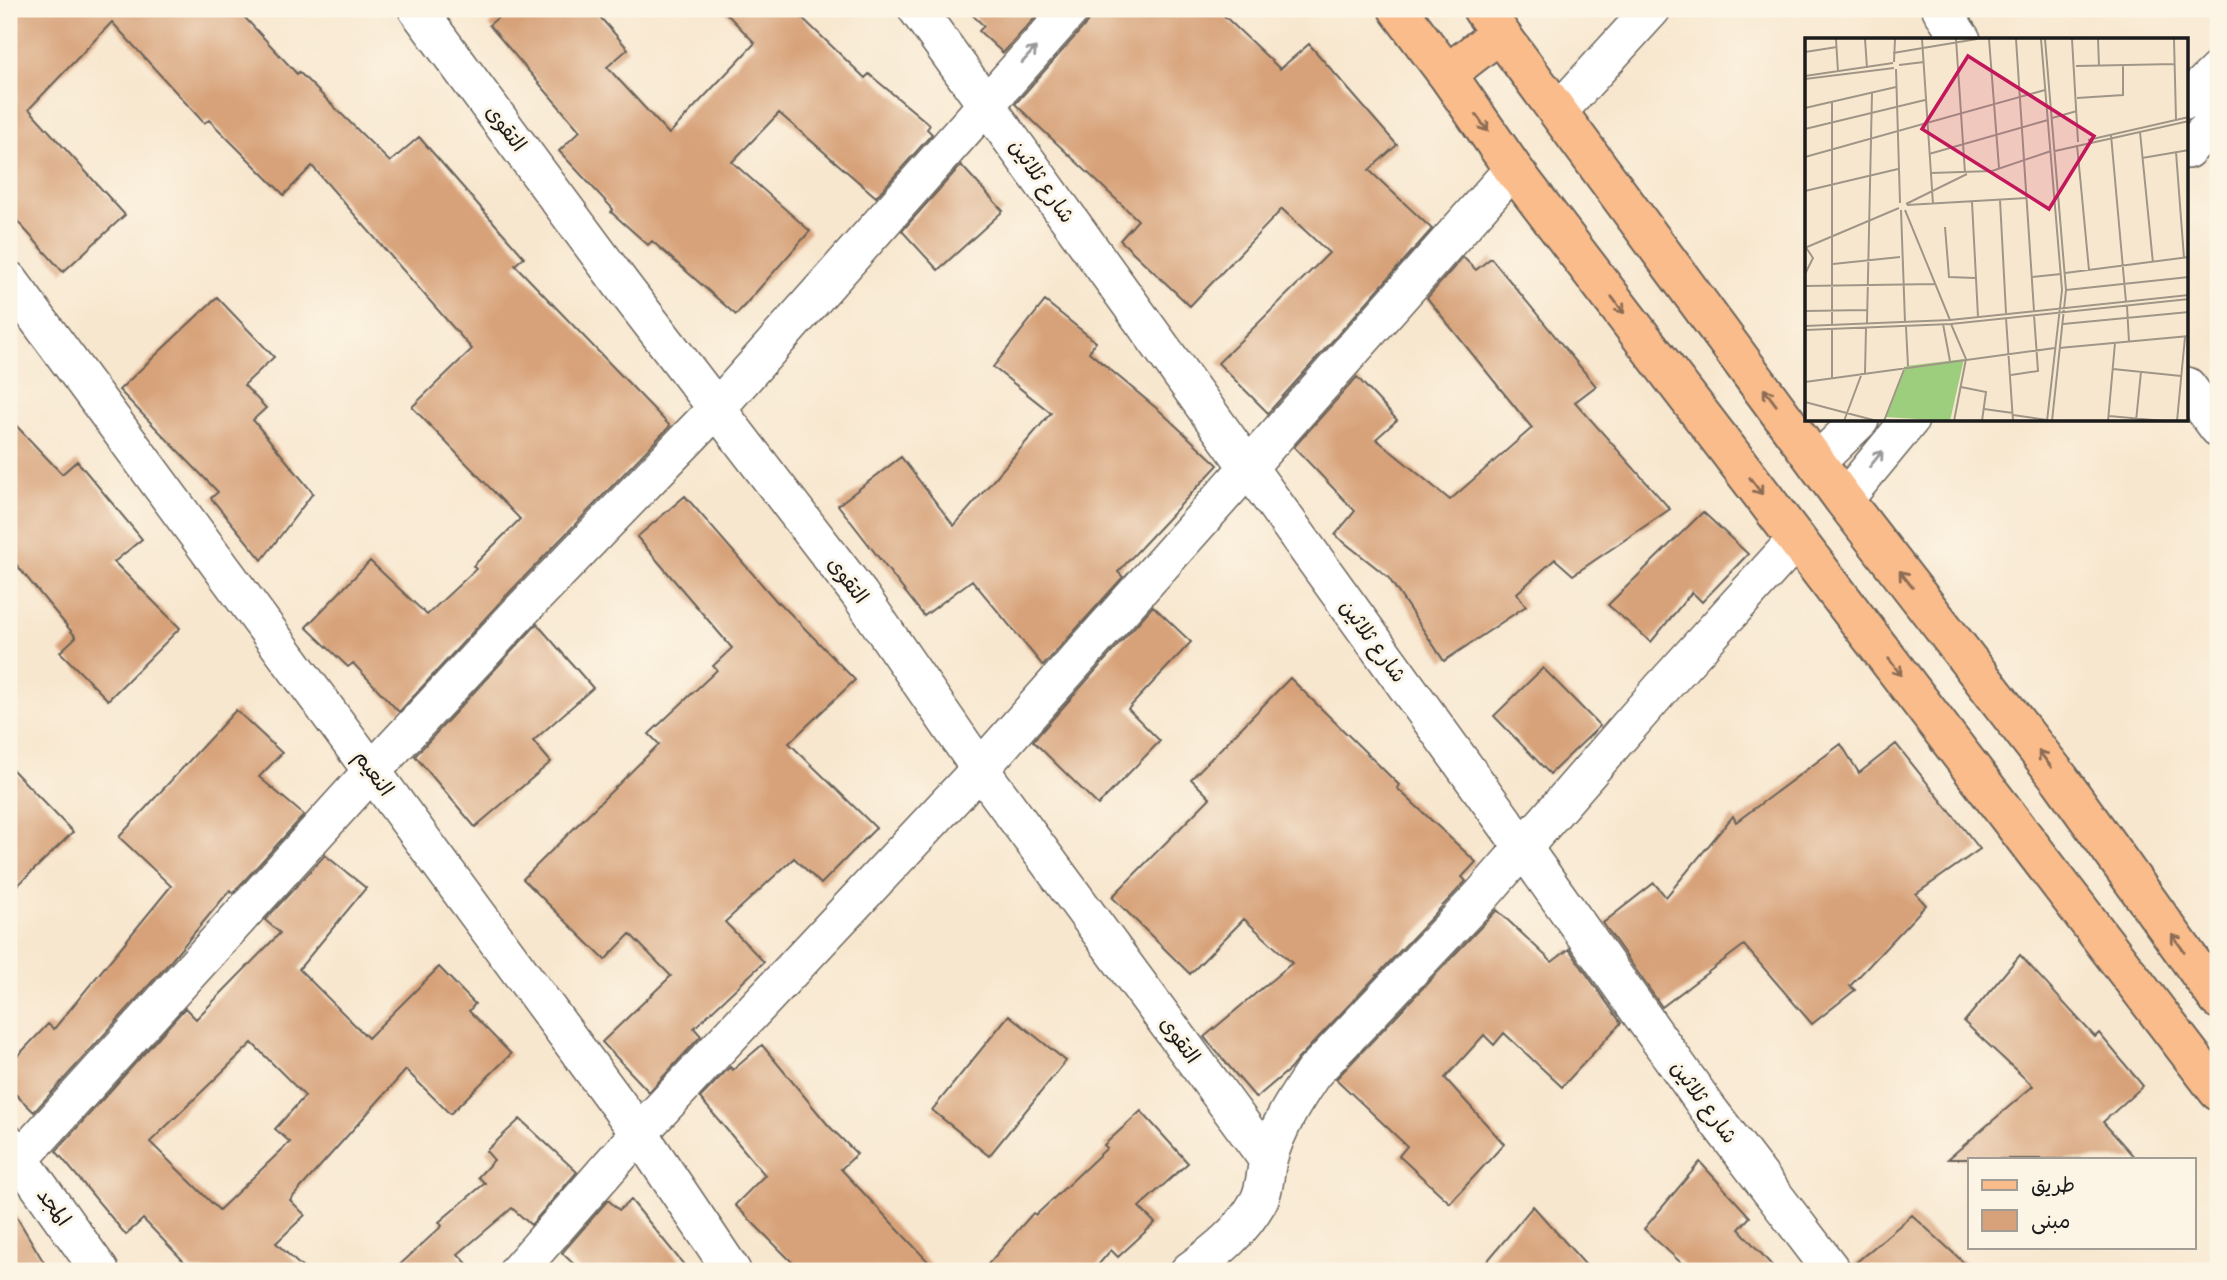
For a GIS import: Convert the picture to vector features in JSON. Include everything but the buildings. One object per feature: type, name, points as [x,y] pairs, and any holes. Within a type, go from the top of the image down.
[{"type":"main road","points":[[1398,9],[1513,169],[1797,539],[2206,1049],[2218,1091]]},
{"type":"main road","points":[[1447,74],[1491,21],[1818,461],[1844,500],[2060,779],[2218,999]]},
{"type":"street","name":"التقوى","points":[[417,9],[621,284],[860,595],[980,768],[1268,1160]]},
{"type":"street","name":"شارع ثلاثين","points":[[917,9],[1524,849],[1709,1110],[1832,1271]]},
{"type":"street","points":[[12,1157],[518,614],[718,407],[1071,9]]},
{"type":"street","points":[[1558,111],[1652,9]]},
{"type":"street","points":[[1941,9],[1961,38]]},
{"type":"street","points":[[2188,99],[2218,69]]},
{"type":"street","points":[[2188,149],[2218,119]]},
{"type":"street","points":[[518,1271],[639,1133],[980,768],[1513,169]]},
{"type":"street","name":"النعيم","points":[[9,279],[639,1133],[732,1271]]},
{"type":"street","points":[[2188,387],[2218,428]]},
{"type":"street","points":[[1818,461],[1858,422]]},
{"type":"street","points":[[1844,500],[1908,422]]},
{"type":"street","points":[[1189,1271],[1218,1251],[1240,1230],[1260,1199],[1268,1160],[1278,1132],[1313,1073],[1419,964],[1524,849],[1661,689],[1797,539]]},
{"type":"street","name":"المجد","points":[[12,1157],[100,1271]]}]
